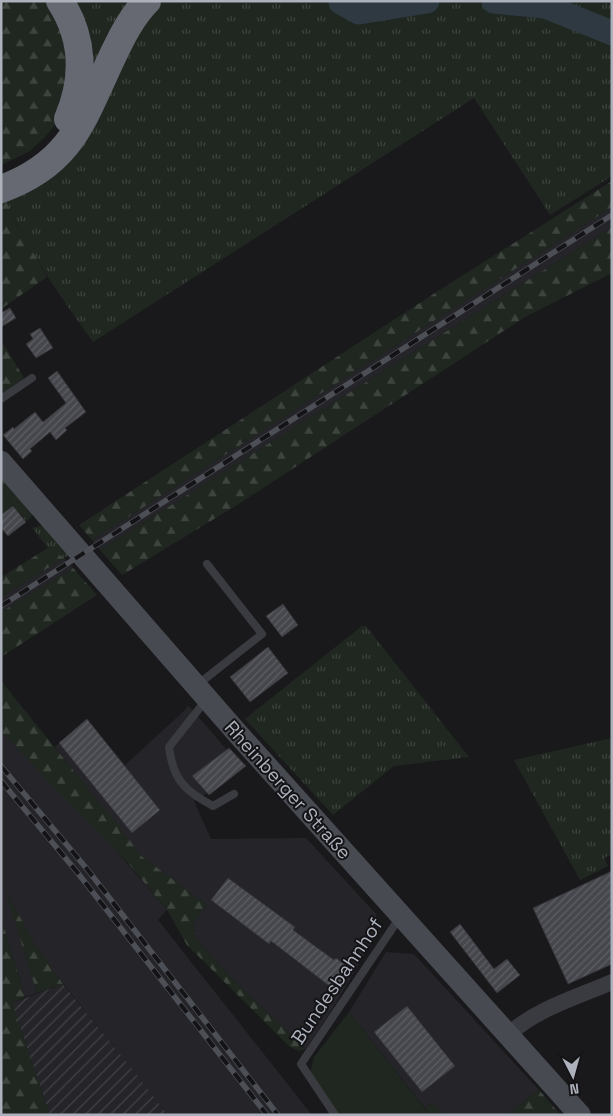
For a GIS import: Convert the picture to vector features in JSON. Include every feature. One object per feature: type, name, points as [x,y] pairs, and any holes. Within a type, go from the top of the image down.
[{"type":"highway","points":[[1,174],[26,163],[50,144],[67,121],[75,103],[80,82],[79,46],[75,28],[60,1]]},
{"type":"highway","points":[[1,189],[33,176],[66,148],[92,104],[124,34],[147,1]]},
{"type":"main road","name":"Rheinberger Straße","points":[[1,462],[202,693],[580,1115]]},
{"type":"street","points":[[508,1035],[519,1025],[539,1013],[612,982]]},
{"type":"lane","points":[[1,400],[32,378]]},
{"type":"lane","points":[[207,564],[262,634],[206,678],[202,693],[169,747],[172,768],[191,794],[213,806],[234,794]]},
{"type":"lane","name":"Bundesbahnhof","points":[[335,1115],[301,1064],[401,916]]},
{"type":"shaded area","points":[[612,207],[612,227],[100,550],[92,540]]},
{"type":"shaded area","points":[[64,558],[73,568],[1,612],[1,597]]},
{"type":"shaded area","points":[[188,705],[227,750],[192,776],[207,793],[194,801],[211,839],[306,838],[376,914],[378,926],[376,935],[306,1049],[232,979],[196,938],[193,924],[207,905],[140,855],[55,747],[87,719],[125,765],[185,710]]},
{"type":"shaded area","points":[[1,732],[95,826],[167,910],[158,920],[312,1115],[168,1115],[55,973],[36,946],[6,892],[37,993],[25,997],[1,917]]},
{"type":"shaded area","points":[[386,952],[414,954],[539,1090],[507,1115],[443,1115],[433,1102],[425,1108],[349,1012]]},
{"type":"shaded area","points":[[63,984],[168,1115],[50,1115],[12,1003]]},
{"type":"green space","points":[[1,1],[51,1],[71,49],[60,118],[47,135],[30,151],[1,165]]},
{"type":"green space","points":[[66,1],[143,1],[91,94]]},
{"type":"green space","points":[[162,1],[612,1],[612,176],[550,215],[474,98],[93,342],[34,255],[5,199],[57,170],[138,30]]},
{"type":"green space","points":[[612,181],[612,207],[92,540],[79,525],[438,291]]},
{"type":"green space","points":[[5,199],[16,223],[47,277],[1,309],[1,200]]},
{"type":"green space","points":[[612,227],[612,273],[525,317],[237,505],[122,575],[100,550]]},
{"type":"green space","points":[[1,340],[24,378],[1,395]]},
{"type":"green space","points":[[1,475],[32,512],[31,518],[26,521],[1,492]]},
{"type":"green space","points":[[1,492],[13,506],[1,515]]},
{"type":"green space","points":[[43,525],[69,555],[64,558],[48,548],[32,528]]},
{"type":"green space","points":[[48,548],[64,558],[1,597],[1,577]]},
{"type":"green space","points":[[73,568],[97,595],[1,657],[1,612]]},
{"type":"green space","points":[[362,626],[366,626],[469,757],[394,766],[333,815],[245,719]]},
{"type":"green space","points":[[1,681],[140,855],[207,905],[193,924],[196,938],[232,979],[306,1049],[299,1051],[289,1046],[187,945],[167,910],[127,862],[1,732]]},
{"type":"green space","points":[[612,738],[612,854],[604,858],[608,866],[580,880],[514,760]]},
{"type":"green space","points":[[4,888],[36,946],[63,984],[37,993]]},
{"type":"green space","points":[[1,917],[25,997],[12,1003],[50,1115],[1,1115]]},
{"type":"green space","points":[[349,1012],[430,1115],[338,1115],[310,1072],[314,1057]]},
{"type":"green space","points":[[539,1090],[561,1115],[507,1115]]},
{"type":"green space","points":[[433,1102],[443,1115],[430,1115],[425,1108]]},
{"type":"building","points":[[10,308],[16,318],[1,327],[1,313]]},
{"type":"building","points":[[40,328],[53,348],[36,358],[26,344],[33,339],[30,334]]},
{"type":"building","points":[[57,371],[86,412],[65,428],[67,430],[56,440],[50,432],[30,449],[32,451],[23,459],[3,435],[13,427],[14,429],[35,412],[43,422],[66,403],[48,378]]},
{"type":"building","points":[[13,506],[26,522],[8,536],[1,528],[1,515]]},
{"type":"building","points":[[283,604],[298,625],[282,637],[266,616]]},
{"type":"building","points":[[268,647],[288,673],[250,702],[230,677]]},
{"type":"building","points":[[87,719],[160,810],[132,833],[59,743]]},
{"type":"building","points":[[229,748],[246,766],[209,795],[192,776]]},
{"type":"building","points":[[612,871],[612,964],[568,984],[533,908]]},
{"type":"building","points":[[228,878],[295,927],[293,930],[334,960],[336,958],[352,970],[336,991],[271,941],[269,944],[211,900]]},
{"type":"building","points":[[460,924],[494,969],[507,959],[520,975],[497,993],[450,932]]},
{"type":"building","points":[[407,1006],[455,1066],[422,1092],[374,1032]]},
{"type":"waterway","points":[[341,2],[359,12],[427,1]]},
{"type":"waterway","points":[[494,1],[545,6],[612,33]]},
{"type":"railway","points":[[1,606],[612,215]]},
{"type":"railway","points":[[1,766],[87,869],[278,1115]]},
{"type":"railway","points":[[1,781],[77,872],[267,1115]]}]
